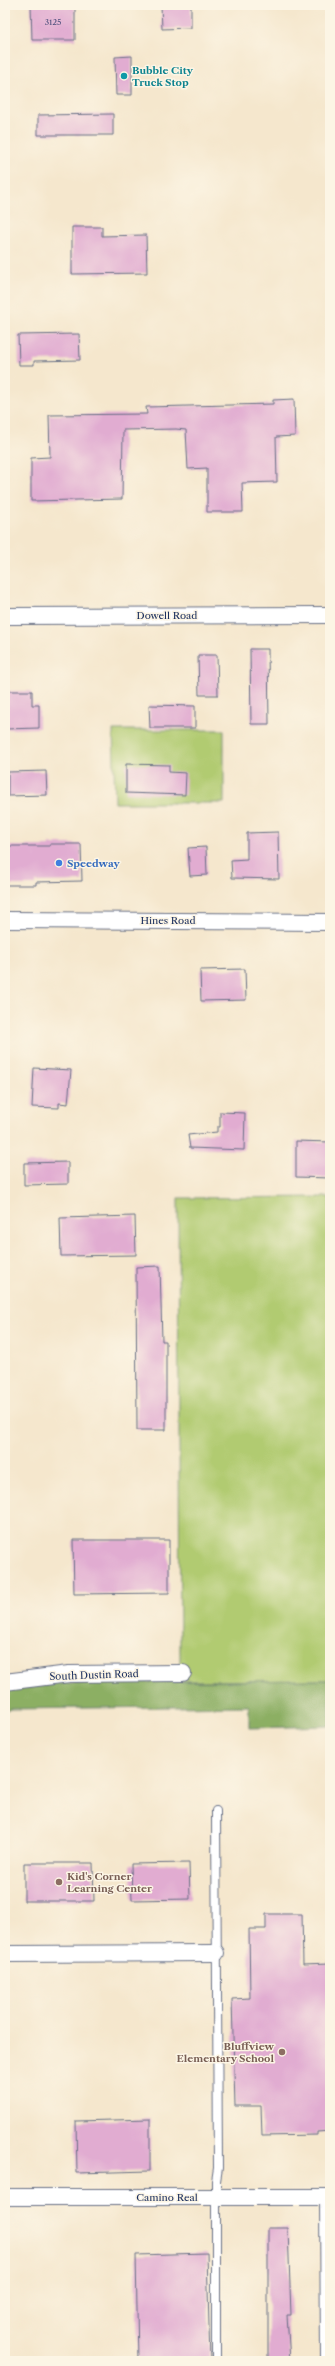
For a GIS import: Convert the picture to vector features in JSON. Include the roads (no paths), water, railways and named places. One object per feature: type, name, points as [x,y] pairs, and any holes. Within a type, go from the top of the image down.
[{"type":"street","name":"Dowell Road","points":[[5,616],[330,615]]},
{"type":"street","name":"Hines Road","points":[[5,920],[330,922]]},
{"type":"street","name":"South Dustin Road","points":[[5,1682],[69,1674],[183,1673]]},
{"type":"street","points":[[5,1954],[216,1953]]},
{"type":"street","name":"Camino Real","points":[[5,2197],[329,2197]]},
{"type":"street","points":[[329,2197],[329,2361]]},
{"type":"lane","points":[[216,1811],[218,2168],[216,2197],[216,2361]]},
{"type":"place","name":"Bubble City Truck Stop","points":[[124,76]]},
{"type":"place","name":"Speedway","points":[[59,863]]},
{"type":"place","name":"Kid's Corner Learning Center","points":[[59,1882]]},
{"type":"place","name":"Bluffview Elementary School","points":[[282,2052]]}]
